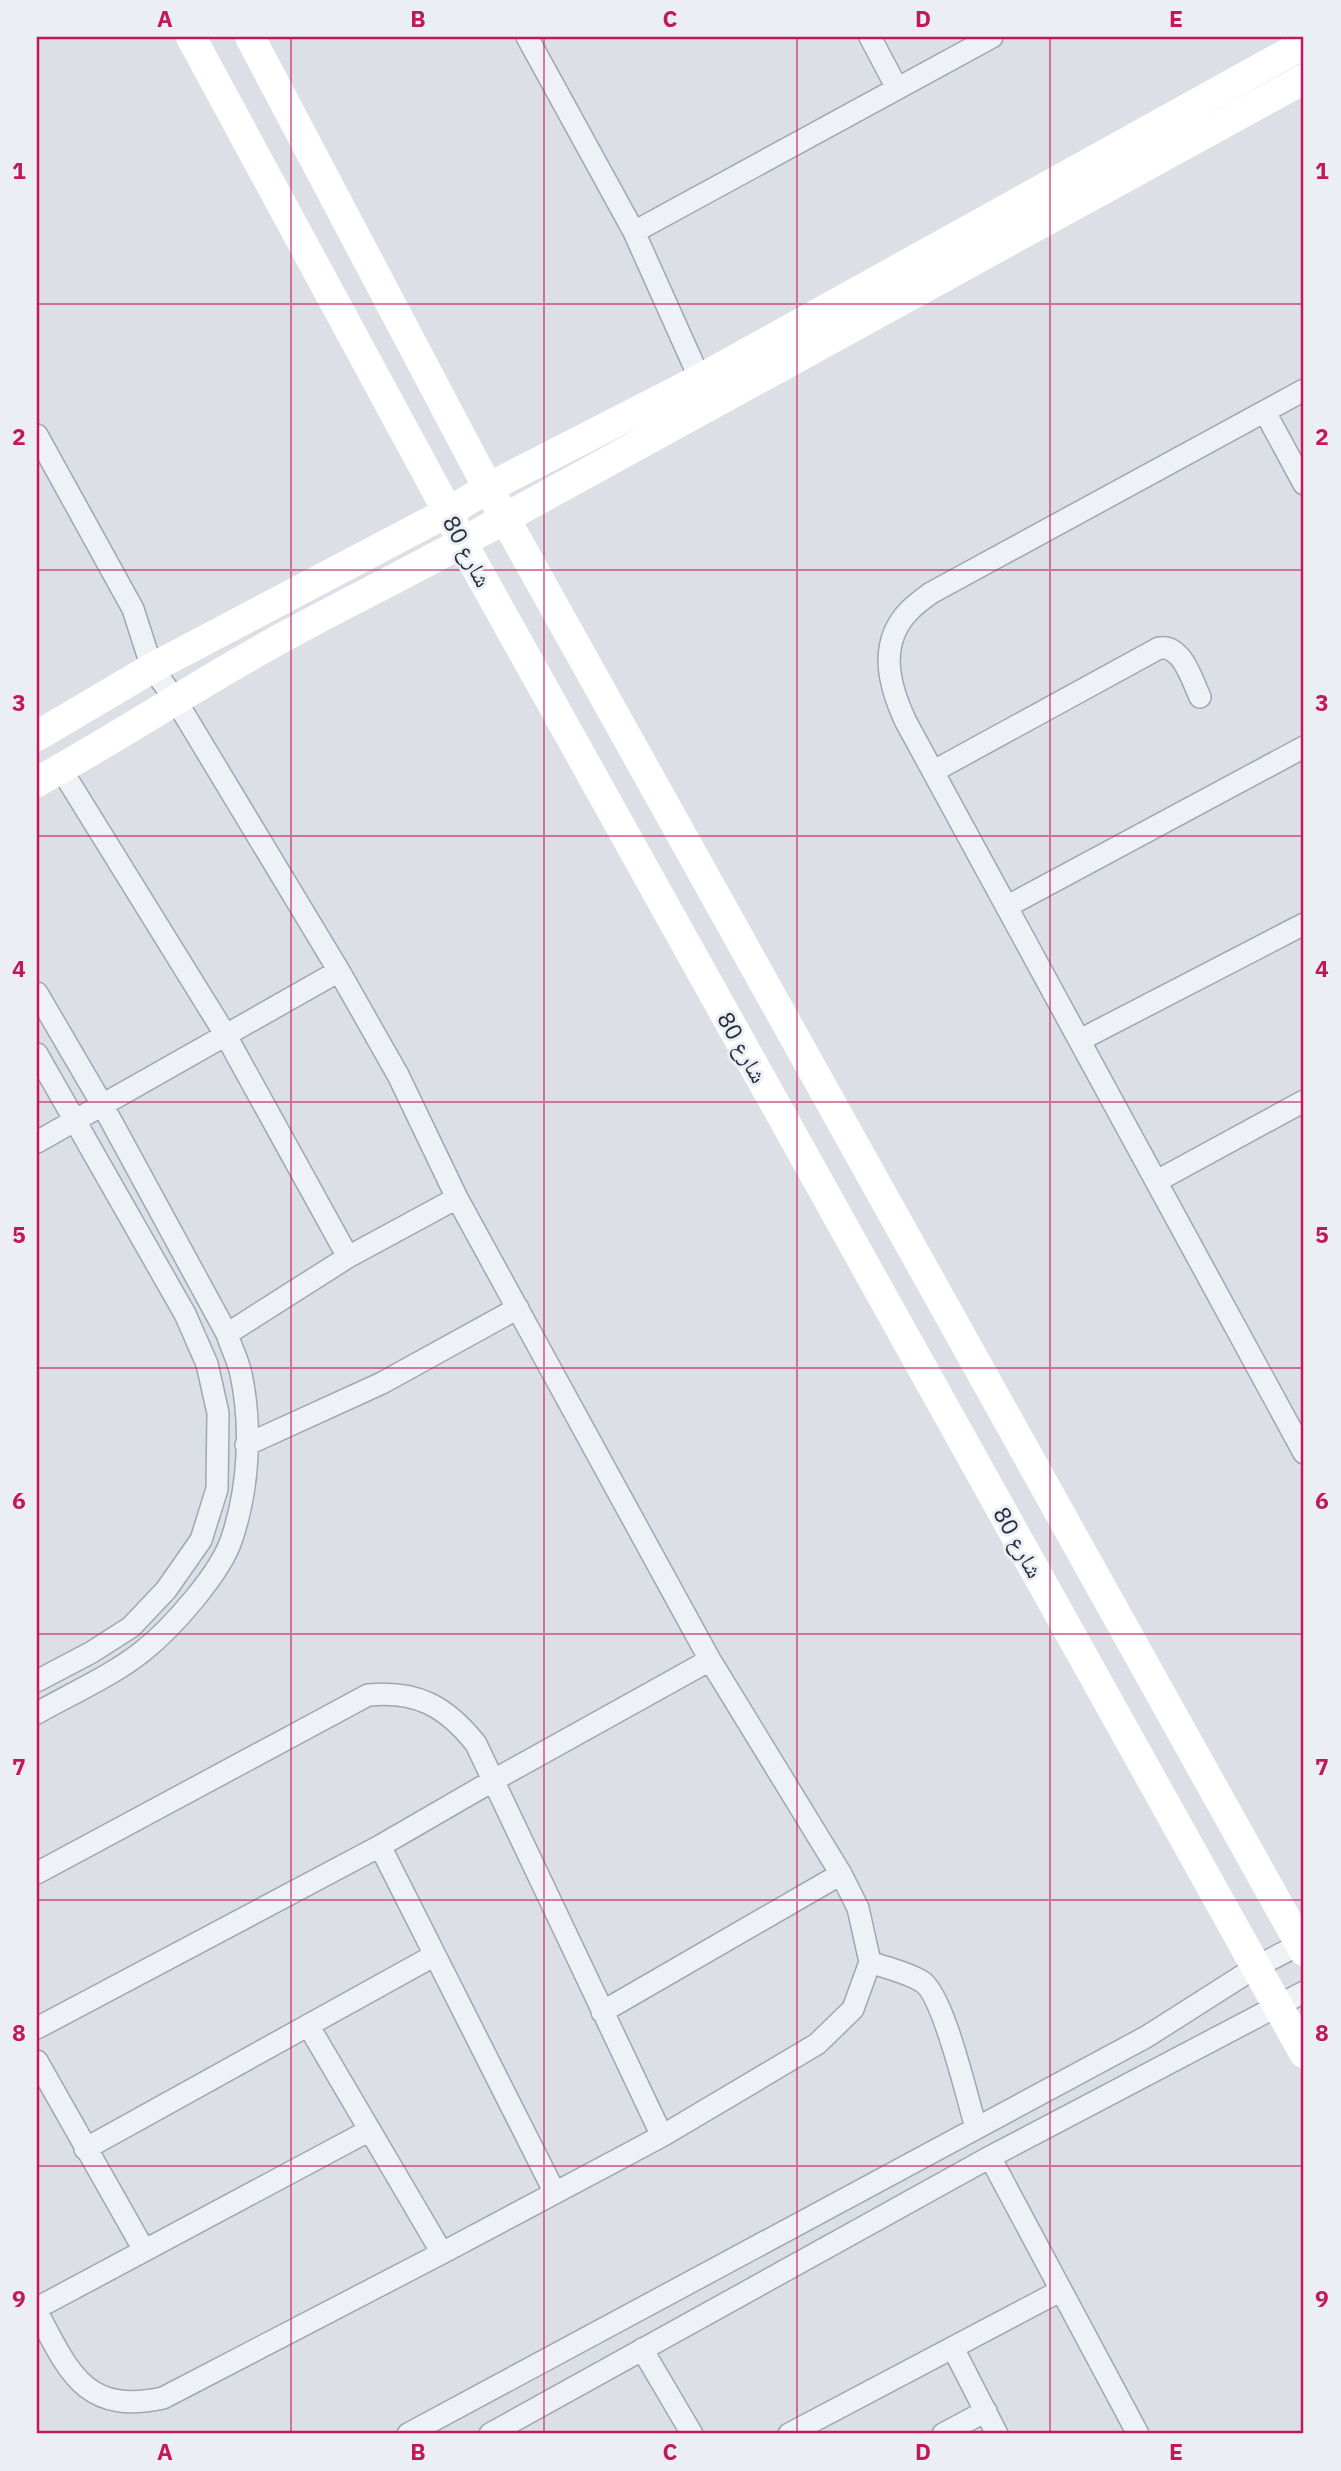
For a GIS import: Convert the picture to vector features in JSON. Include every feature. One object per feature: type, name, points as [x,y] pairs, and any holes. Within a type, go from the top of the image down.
[{"type":"street","name":"شارع 80","points":[[191,37],[463,544],[1256,1967],[1292,1998],[1304,2053]]},
{"type":"street","name":"شارع 80","points":[[250,37],[488,488],[1303,1945]]},
{"type":"street","points":[[527,37],[634,232],[700,379]]},
{"type":"street","points":[[870,37],[897,88]]},
{"type":"street","points":[[634,232],[992,37]]},
{"type":"street","points":[[37,736],[152,668],[448,512],[488,488],[700,379],[1304,44]]},
{"type":"street","points":[[348,1257],[225,1034],[49,775],[289,634],[463,544],[505,518],[1304,79]]},
{"type":"street","points":[[1304,390],[931,593],[908,611],[893,637],[888,666],[893,695],[1304,1452]]},
{"type":"street","points":[[1265,412],[1304,484]]},
{"type":"street","points":[[37,438],[133,609],[152,668],[175,699],[339,971],[398,1075],[457,1198],[710,1660],[841,1874],[858,1908],[870,1962],[853,2009],[817,2044],[662,2136],[163,2398],[138,2403],[113,2402],[92,2392],[74,2375],[58,2352],[37,2310],[370,2130]]},
{"type":"street","points":[[934,771],[1159,648],[1170,648],[1178,654],[1200,697]]},
{"type":"street","points":[[1008,906],[1304,747]]},
{"type":"street","points":[[1080,1040],[1304,924]]},
{"type":"street","points":[[37,1142],[339,971]]},
{"type":"street","points":[[37,993],[103,1106],[227,1334],[240,1371],[247,1410],[243,1496],[232,1541],[210,1578],[179,1617],[143,1652],[37,1713]]},
{"type":"street","points":[[37,1054],[185,1314],[207,1364],[218,1413],[217,1489],[201,1540],[166,1590],[131,1627],[92,1652],[37,1681]]},
{"type":"street","points":[[1157,1181],[1304,1101]]},
{"type":"street","points":[[227,1334],[348,1257],[457,1198]]},
{"type":"street","points":[[246,1445],[382,1383],[519,1308]]},
{"type":"street","points":[[37,2028],[380,1846],[710,1660]]},
{"type":"street","points":[[37,1873],[368,1695],[392,1693],[416,1698],[441,1710],[462,1727],[476,1744],[662,2136]]},
{"type":"street","points":[[380,1846],[555,2193]]},
{"type":"street","points":[[602,2012],[841,1874]]},
{"type":"street","points":[[408,2434],[1146,2037],[1256,1967],[1303,1945]]},
{"type":"street","points":[[85,2149],[435,1955]]},
{"type":"street","points":[[870,1962],[923,1981],[933,1994],[943,2015],[976,2128]]},
{"type":"street","points":[[490,2434],[990,2157],[1292,1998]]},
{"type":"street","points":[[308,2025],[442,2253]]},
{"type":"street","points":[[37,2061],[145,2250]]},
{"type":"street","points":[[990,2157],[1138,2434]]},
{"type":"street","points":[[789,2434],[1060,2291]]},
{"type":"street","points":[[953,2348],[997,2434]]},
{"type":"street","points":[[642,2349],[692,2434]]},
{"type":"street","points":[[943,2434],[986,2411]]}]
